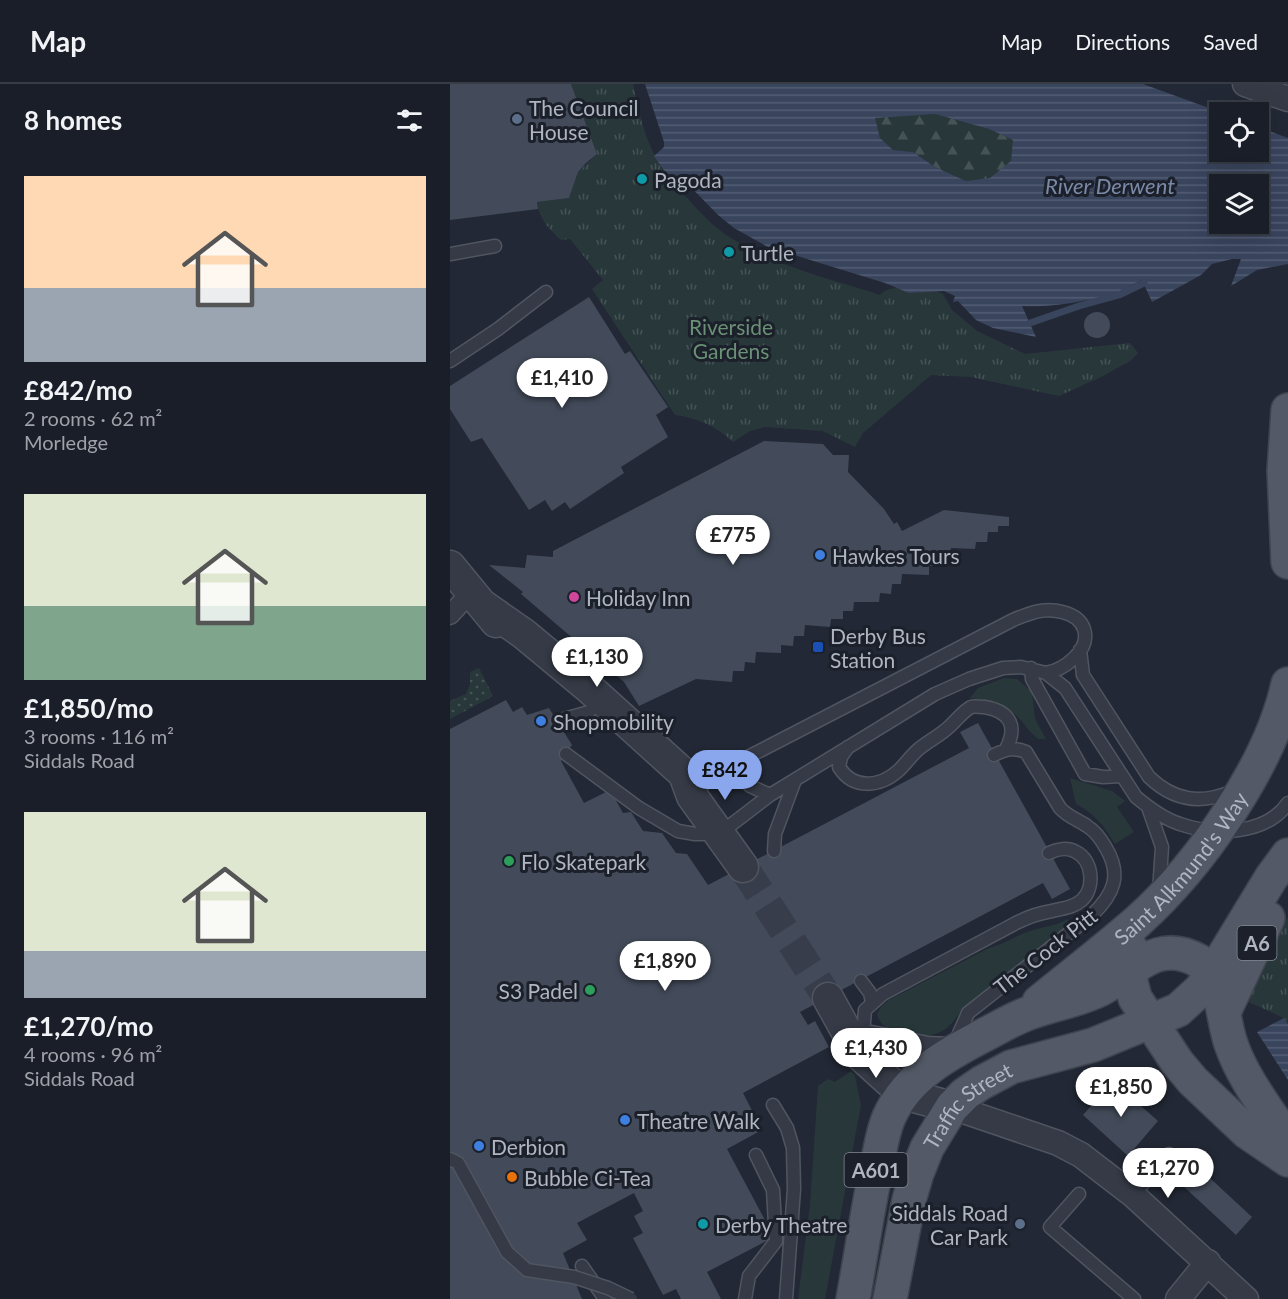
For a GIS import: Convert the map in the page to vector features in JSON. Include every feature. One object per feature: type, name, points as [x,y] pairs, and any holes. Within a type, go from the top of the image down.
[{"type":"main road","points":[[1288,410],[1284,471],[1288,562]]},
{"type":"main road","name":"Saint Alkmund's Way","points":[[1024,1015],[1149,909],[1195,860],[1246,785],[1275,726],[1288,684]]},
{"type":"main road","name":"A601","points":[[1093,1045],[1150,1023],[1178,1010],[1191,1000],[1212,975],[1271,878],[1288,855]]},
{"type":"main road","name":"A6","points":[[1224,1012],[1274,918],[1288,875]]},
{"type":"main road","points":[[1149,909],[1134,940],[1130,968],[1135,998],[1177,1062],[1193,1081],[1247,1132],[1288,1160]]},
{"type":"main road","points":[[1024,1015],[1101,989],[1130,968],[1156,956],[1173,952],[1201,962],[1212,975],[1231,1043],[1241,1067],[1288,1142]]},
{"type":"main road","name":"A601","points":[[853,1299],[883,1139],[890,1116],[909,1088],[950,1052],[1024,1015]]},
{"type":"main road","points":[[1093,1045],[1117,1046],[1149,1052],[1177,1062]]},
{"type":"main road","name":"Traffic Street","points":[[890,1299],[909,1200],[917,1173],[927,1148],[952,1107],[981,1083],[1011,1067],[1093,1045]]},
{"type":"street","points":[[1245,84],[1288,99]]},
{"type":"street","points":[[450,566],[515,647],[638,756],[671,789],[692,796]]},
{"type":"street","points":[[450,615],[478,599]]},
{"type":"street","points":[[478,599],[532,641],[639,732],[684,774],[692,796],[743,867]]},
{"type":"street","points":[[851,1024],[927,1052],[950,1052]]},
{"type":"street","points":[[851,1024],[909,1088],[952,1107],[1058,1143],[1081,1155],[1133,1195],[1246,1299]]},
{"type":"street","points":[[1178,1299],[1208,1262]]},
{"type":"lane","points":[[450,254],[495,246]]},
{"type":"lane","points":[[450,361],[498,329],[546,292]]},
{"type":"lane","points":[[692,796],[715,774],[1013,620],[1036,611],[1059,611],[1080,622],[1085,631],[1080,650],[1083,675],[1149,777],[1160,788],[1182,797],[1210,798],[1221,796],[1246,785]]},
{"type":"lane","points":[[1046,673],[1056,671],[1068,664],[1080,650]]},
{"type":"lane","points":[[566,754],[639,808],[678,831],[719,834],[770,795],[935,694],[969,679],[1003,668],[1031,669],[1046,673],[1065,688],[1136,796],[1148,807],[1179,824],[1215,831],[1242,830],[1259,826],[1283,810],[1288,802]]},
{"type":"lane","points":[[1031,669],[1032,679],[1085,774],[1103,777],[1121,776]]},
{"type":"lane","points":[[850,745],[841,757],[839,767],[844,775],[864,785],[875,784],[897,773],[918,749],[949,728],[970,708],[979,706],[998,711],[1008,718],[1012,727],[1012,738],[1006,749],[994,755]]},
{"type":"lane","points":[[557,721],[589,712]]},
{"type":"lane","name":"The Cock Pitt","points":[[950,1052],[968,1013],[1092,915],[1106,902],[1114,881],[1115,871],[1111,857],[1097,835],[1088,826],[1067,816],[1059,808],[1026,752],[1017,748],[1006,749]]},
{"type":"lane","points":[[751,756],[744,778],[750,786],[770,795]]},
{"type":"lane","points":[[774,850],[775,834],[795,780]]},
{"type":"lane","points":[[1148,807],[1162,847],[1149,909]]},
{"type":"lane","name":"The Cock Pitt","points":[[872,1002],[1016,923],[1038,914],[1068,908],[1083,899],[1090,890],[1092,879],[1082,856],[1066,849],[1049,853]]},
{"type":"lane","points":[[851,1024],[872,1002],[870,993],[861,981]]},
{"type":"lane","points":[[773,1105],[787,1128],[793,1148],[794,1190],[786,1299]]},
{"type":"lane","points":[[1133,1195],[1169,1154]]},
{"type":"lane","points":[[745,1299],[749,1276],[776,1241],[772,1190],[756,1155]]},
{"type":"lane","points":[[450,1159],[458,1163],[507,1252],[527,1270],[574,1277],[608,1288],[631,1299]]},
{"type":"lane","points":[[1079,1194],[1050,1227],[1134,1299]]},
{"type":"lane","points":[[582,1266],[605,1299]]},
{"type":"green space","name":"Riverside Gardens","points":[[571,84],[633,84],[647,137],[664,172],[718,229],[760,254],[799,270],[880,295],[894,288],[909,293],[935,291],[943,294],[952,310],[977,331],[1025,354],[1130,343],[1138,353],[1130,361],[1101,377],[1059,396],[971,377],[931,375],[863,433],[855,447],[823,431],[765,427],[750,431],[733,442],[720,431],[706,424],[675,415],[592,289],[603,280],[570,239],[561,240],[549,228],[538,208],[537,202],[569,198],[578,172],[597,154]]},
{"type":"green space","points":[[935,114],[989,129],[1014,140],[1011,162],[990,178],[966,181],[935,167],[913,152],[893,150],[880,138],[874,117]]},
{"type":"green space","points":[[479,668],[493,696],[450,719],[450,701],[466,694],[470,684],[470,672]]},
{"type":"green space","points":[[1004,678],[1017,679],[1032,692],[1035,719],[1046,739],[1038,739],[1015,714],[1005,707],[970,698],[978,688]]},
{"type":"green space","points":[[1070,778],[1112,791],[1125,801],[1117,807],[1134,832],[1115,844],[1098,821],[1076,804]]},
{"type":"green space","points":[[1288,917],[1288,1023],[1284,1018],[1242,999]]},
{"type":"green space","points":[[1068,919],[1071,924],[963,1009],[944,1030],[927,1036],[906,1035],[887,1029],[881,1022],[877,1014],[889,1000],[989,948],[1030,931]]},
{"type":"green space","points":[[851,1071],[855,1076],[861,1105],[825,1299],[798,1299],[810,1205],[818,1086],[828,1079],[835,1082]]},
{"type":"water","name":"River Derwent","points":[[645,84],[1143,84],[1209,108],[1209,162],[1269,162],[1269,131],[1288,138],[1288,264],[1257,270],[1231,286],[1241,259],[1212,264],[1201,275],[1152,302],[1142,280],[1119,292],[1094,299],[1057,305],[1022,306],[1036,337],[993,328],[976,320],[958,301],[953,302],[955,296],[944,291],[909,293],[885,283],[768,247],[734,228],[681,177],[676,177],[671,181],[654,156],[664,147]],"holes":[[[935,114],[989,129],[1013,140],[1011,161],[990,178],[966,181],[935,167],[913,152],[893,150],[880,138],[875,118]]]},
{"type":"water","points":[[1284,1018],[1288,1024],[1288,1080],[1257,1032]]},
{"type":"building","name":"The Council House","points":[[450,84],[571,84],[597,154],[578,172],[569,198],[537,202],[538,209],[450,220]]},
{"type":"building","points":[[589,297],[625,354],[630,351],[668,407],[656,415],[668,437],[621,467],[624,473],[570,509],[565,502],[552,511],[545,500],[529,510],[482,438],[471,442],[462,428],[450,409],[450,386]]},
{"type":"building","points":[[1097,312],[1106,316],[1110,325],[1106,334],[1097,338],[1088,334],[1084,325],[1088,316]]},
{"type":"building","points":[[764,441],[823,444],[833,455],[849,455],[848,472],[884,509],[894,524],[897,522],[902,531],[944,510],[1009,517],[1009,526],[998,526],[998,532],[988,532],[987,542],[976,542],[975,549],[951,548],[949,558],[939,558],[939,566],[929,566],[929,575],[902,574],[901,584],[892,584],[891,594],[880,593],[879,602],[854,602],[853,611],[843,611],[843,619],[831,619],[830,627],[805,625],[804,636],[794,636],[793,646],[781,645],[781,653],[756,652],[755,663],[745,662],[744,671],[733,671],[732,682],[696,679],[639,706],[624,682],[521,594],[523,592],[489,565],[525,568],[527,555],[553,557],[553,551]]},
{"type":"building","points":[[506,700],[513,712],[522,707],[527,715],[549,708],[572,745],[561,761],[584,803],[610,790],[623,813],[631,812],[643,831],[662,833],[676,853],[687,854],[708,885],[969,748],[960,732],[978,723],[1070,889],[1052,899],[1043,883],[800,1012],[808,1025],[815,1021],[829,1047],[743,1093],[762,1130],[727,1149],[774,1237],[707,1272],[721,1299],[681,1299],[676,1289],[663,1295],[633,1238],[643,1233],[634,1216],[643,1211],[634,1193],[577,1223],[587,1240],[563,1253],[582,1299],[450,1299],[450,729]]},
{"type":"building","points":[[1113,1081],[1158,1121],[1128,1156],[1083,1115]]},
{"type":"building","points":[[1198,1167],[1252,1217],[1236,1235],[1182,1185]]},
{"type":"waterway","points":[[1030,323],[1119,295],[1144,283]]},
{"type":"tunnel","points":[[743,867],[828,998]]},
{"type":"place","name":"The Council House","points":[[517,119]]},
{"type":"place","name":"Pagoda","points":[[642,179]]},
{"type":"place","name":"Turtle","points":[[729,252]]},
{"type":"place","name":"Hawkes Tours","points":[[820,555]]},
{"type":"place","name":"Holiday Inn","points":[[574,597]]},
{"type":"place","name":"Derby Bus Station","points":[[818,647]]},
{"type":"place","name":"Shopmobility","points":[[541,721]]},
{"type":"place","name":"Flo Skatepark","points":[[509,861]]},
{"type":"place","name":"S3 Padel","points":[[590,990]]},
{"type":"place","name":"Theatre Walk","points":[[625,1120]]},
{"type":"place","name":"Derbion","points":[[479,1146]]},
{"type":"place","name":"Bubble Ci-Tea","points":[[512,1177]]},
{"type":"place","name":"Derby Theatre","points":[[703,1224]]},
{"type":"place","name":"Siddals Road Car Park","points":[[1020,1224]]}]
